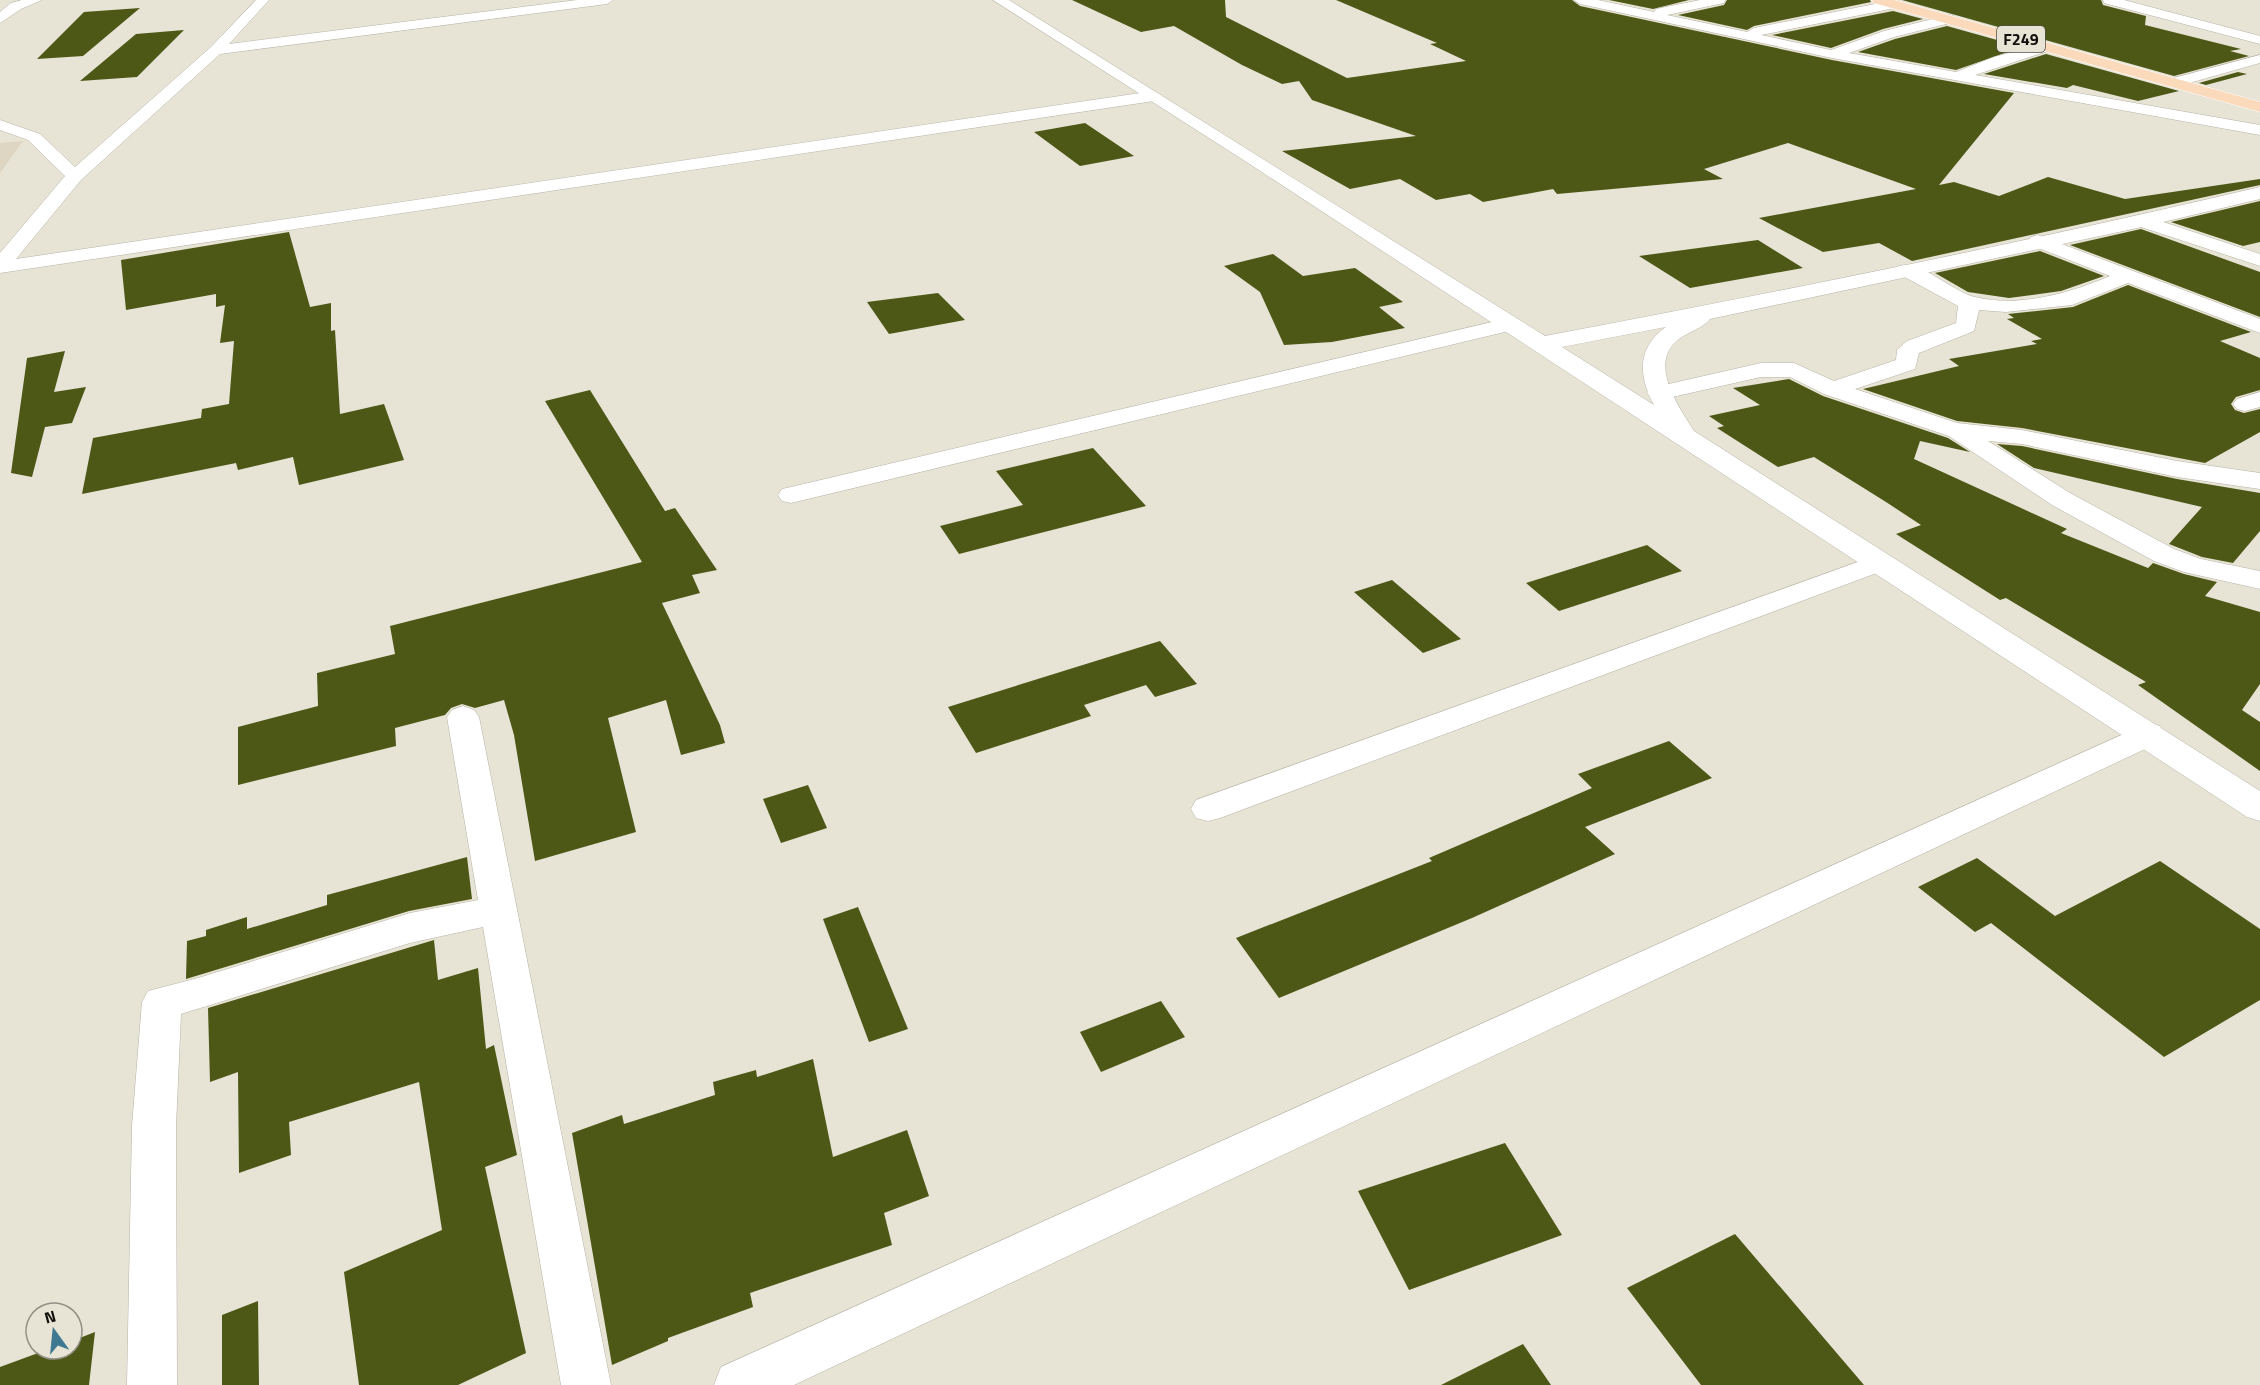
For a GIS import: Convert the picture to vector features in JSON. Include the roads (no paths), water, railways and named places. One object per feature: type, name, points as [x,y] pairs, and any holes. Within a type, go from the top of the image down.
[{"type":"main road","name":"F249","points":[[1879,0],[2169,81],[2260,109]]},
{"type":"street","points":[[0,19],[16,6],[36,0]]},
{"type":"street","points":[[0,266],[75,176],[216,50],[263,0]]},
{"type":"street","points":[[216,50],[607,0]]},
{"type":"street","points":[[1000,0],[1154,96],[2148,734],[2254,798]]},
{"type":"street","points":[[1580,0],[1832,54],[2260,130]]},
{"type":"street","points":[[1648,15],[1719,0]]},
{"type":"street","points":[[2109,0],[2260,40]]},
{"type":"street","points":[[1742,35],[1895,4]]},
{"type":"street","points":[[1832,54],[1889,33],[1949,19]]},
{"type":"street","points":[[1956,77],[1999,60],[2028,54],[2046,47]]},
{"type":"street","points":[[2169,81],[2260,59]]},
{"type":"street","points":[[0,266],[1154,96]]},
{"type":"street","points":[[0,125],[33,137],[75,176]]},
{"type":"street","points":[[1540,344],[1710,312],[2038,241],[2142,222],[2260,193]]},
{"type":"street","points":[[2142,222],[2260,260]]},
{"type":"street","points":[[2038,241],[2260,327]]},
{"type":"street","points":[[1906,270],[1969,303],[2006,306],[2072,299],[2128,276]]},
{"type":"street","points":[[1832,389],[1907,364],[1908,350],[1914,345],[1954,333],[1966,326],[1969,303]]},
{"type":"street","points":[[1684,436],[1659,393],[1653,372],[1653,357],[1666,338],[1710,312]]},
{"type":"street","points":[[791,495],[1509,324]]},
{"type":"street","points":[[1659,393],[1761,370],[1794,370],[1832,389],[1954,430],[2022,437],[2177,469],[2260,481]]},
{"type":"street","points":[[1954,430],[2061,499],[2164,555],[2194,566],[2260,580]]},
{"type":"street","points":[[1208,809],[1880,562]]},
{"type":"street","points":[[463,717],[585,1385]]},
{"type":"street","points":[[739,1385],[2148,734]]},
{"type":"street","points":[[152,1385],[154,1126],[162,1002],[198,994],[410,928],[497,910]]}]
